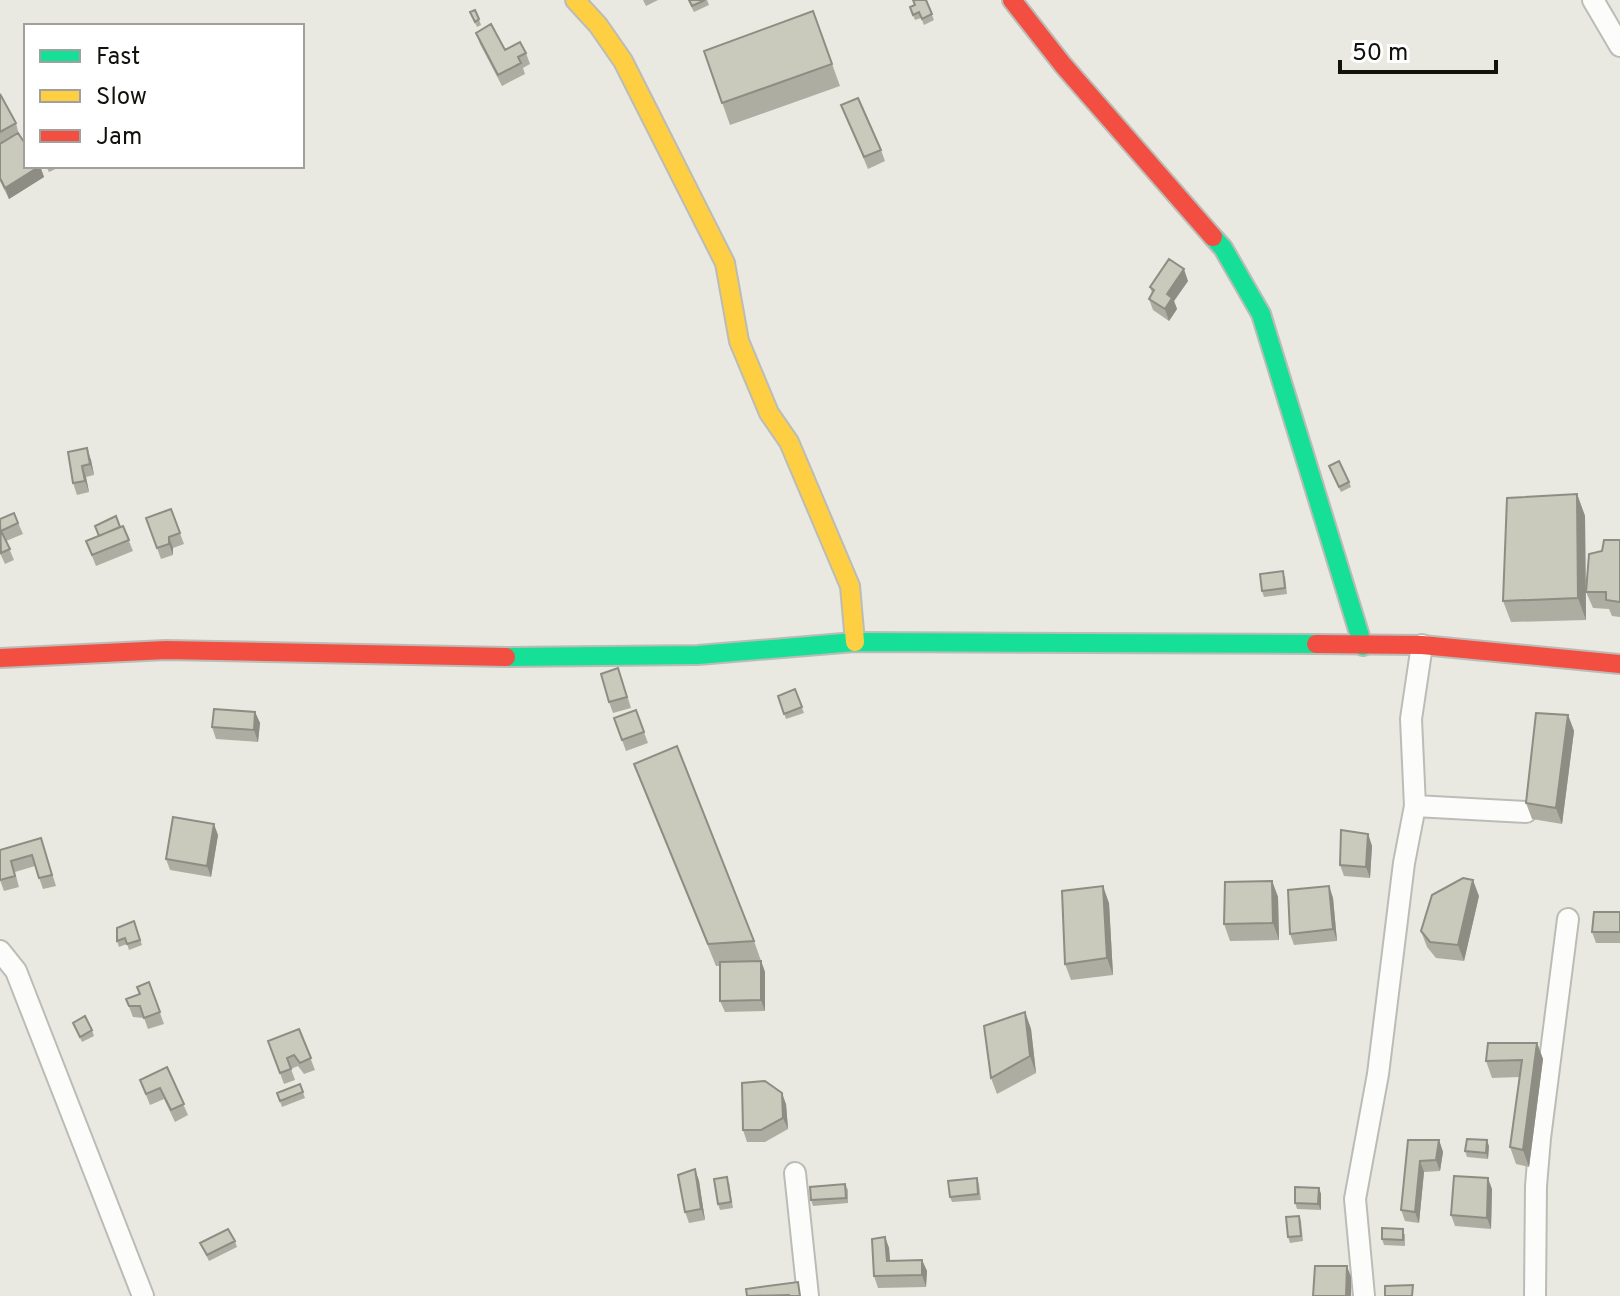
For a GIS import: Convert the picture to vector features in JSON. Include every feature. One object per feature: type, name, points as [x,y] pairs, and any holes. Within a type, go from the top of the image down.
[{"type":"street","points":[[575,0],[598,25],[623,61],[725,263],[739,341],[769,413],[789,442],[850,586],[855,642]]},
{"type":"street","points":[[1012,0],[1063,65],[1223,248],[1261,314],[1363,646]]},
{"type":"street","points":[[1593,0],[1620,46]]},
{"type":"street","points":[[0,658],[166,650],[503,657],[698,655],[855,642],[1184,642],[1422,645],[1620,664]]},
{"type":"street","points":[[1364,1296],[1355,1199],[1378,1074],[1404,863],[1415,806],[1411,719],[1422,645]]},
{"type":"street","points":[[1415,806],[1526,812]]},
{"type":"street","points":[[1535,1296],[1536,1186],[1540,1138],[1568,919]]},
{"type":"street","points":[[0,951],[16,971],[143,1296]]},
{"type":"street","points":[[795,1173],[808,1296]]},
{"type":"building","points":[[689,0],[705,0],[692,6]]},
{"type":"building","points":[[913,0],[926,0],[932,14],[922,19],[919,12],[913,15],[910,7],[915,5]]},
{"type":"building","points":[[475,10],[479,19],[475,22],[470,12]]},
{"type":"building","points":[[813,11],[832,64],[722,103],[704,51]]},
{"type":"building","points":[[491,24],[505,50],[520,42],[526,53],[518,57],[521,63],[498,75],[476,33]]},
{"type":"building","points":[[0,94],[16,123],[0,132]]},
{"type":"building","points":[[858,98],[881,150],[864,157],[841,105]]},
{"type":"building","points":[[18,133],[24,142],[24,168],[37,168],[5,188],[0,178],[0,144]]},
{"type":"building","points":[[1169,259],[1184,269],[1167,294],[1172,298],[1165,309],[1149,299],[1154,290],[1150,287]]},
{"type":"building","points":[[87,448],[90,464],[82,466],[85,481],[73,483],[68,452]]},
{"type":"building","points":[[1339,461],[1349,482],[1339,487],[1329,466]]},
{"type":"building","points":[[1577,494],[1578,598],[1503,601],[1507,498]]},
{"type":"building","points":[[171,509],[180,533],[169,537],[169,544],[157,548],[146,518]]},
{"type":"building","points":[[14,513],[18,523],[1,531],[10,549],[1,553],[0,519]]},
{"type":"building","points":[[116,516],[120,527],[99,536],[95,526]]},
{"type":"building","points":[[123,526],[129,540],[92,555],[86,541]]},
{"type":"building","points":[[1604,540],[1620,540],[1620,602],[1606,600],[1606,592],[1586,592],[1589,554],[1602,551]]},
{"type":"building","points":[[1283,571],[1285,588],[1262,591],[1260,574]]},
{"type":"building","points":[[618,668],[627,697],[609,702],[601,674]]},
{"type":"building","points":[[795,689],[802,707],[784,714],[778,696]]},
{"type":"building","points":[[214,709],[255,712],[254,730],[212,727]]},
{"type":"building","points":[[636,710],[644,732],[622,740],[614,718]]},
{"type":"building","points":[[1536,713],[1568,715],[1556,808],[1526,803]]},
{"type":"building","points":[[677,746],[754,941],[708,944],[634,764]]},
{"type":"building","points":[[173,817],[214,824],[207,866],[166,859]]},
{"type":"building","points":[[1341,830],[1368,834],[1366,867],[1340,865]]},
{"type":"building","points":[[41,838],[52,875],[39,878],[32,855],[11,861],[15,876],[0,880],[0,850]]},
{"type":"building","points":[[1463,878],[1473,880],[1458,945],[1430,942],[1421,931],[1432,895]]},
{"type":"building","points":[[1272,881],[1273,923],[1224,924],[1225,882]]},
{"type":"building","points":[[1103,886],[1107,958],[1065,964],[1062,891]]},
{"type":"building","points":[[1329,886],[1333,929],[1290,934],[1288,890]]},
{"type":"building","points":[[1594,912],[1620,912],[1620,932],[1592,932]]},
{"type":"building","points":[[134,921],[140,940],[127,944],[125,938],[117,941],[117,928]]},
{"type":"building","points":[[761,961],[761,1000],[720,1001],[720,962]]},
{"type":"building","points":[[149,982],[160,1012],[144,1018],[140,1006],[129,1006],[126,999],[140,994],[137,987]]},
{"type":"building","points":[[1025,1012],[1030,1056],[991,1078],[984,1026]]},
{"type":"building","points":[[85,1016],[92,1030],[80,1037],[73,1023]]},
{"type":"building","points":[[299,1029],[311,1058],[300,1063],[294,1055],[287,1058],[291,1069],[280,1073],[268,1041]]},
{"type":"building","points":[[1488,1043],[1537,1043],[1523,1150],[1510,1147],[1522,1060],[1486,1061]]},
{"type":"building","points":[[167,1067],[184,1104],[171,1110],[160,1088],[146,1094],[140,1080]]},
{"type":"building","points":[[765,1081],[782,1093],[783,1118],[761,1130],[743,1130],[742,1083]]},
{"type":"building","points":[[300,1084],[303,1092],[280,1101],[277,1093]]},
{"type":"building","points":[[1467,1139],[1487,1140],[1486,1153],[1465,1151]]},
{"type":"building","points":[[1408,1140],[1439,1140],[1436,1160],[1420,1161],[1415,1212],[1401,1210]]},
{"type":"building","points":[[695,1169],[701,1209],[685,1212],[678,1175]]},
{"type":"building","points":[[1454,1176],[1488,1178],[1487,1218],[1451,1215]]},
{"type":"building","points":[[727,1177],[731,1202],[718,1204],[714,1179]]},
{"type":"building","points":[[977,1178],[978,1194],[950,1197],[948,1181]]},
{"type":"building","points":[[845,1184],[846,1198],[811,1200],[810,1187]]},
{"type":"building","points":[[1295,1187],[1319,1188],[1318,1204],[1295,1203]]},
{"type":"building","points":[[1299,1216],[1301,1236],[1288,1237],[1286,1217]]},
{"type":"building","points":[[1382,1228],[1403,1229],[1403,1240],[1382,1239]]},
{"type":"building","points":[[228,1229],[235,1241],[207,1255],[200,1243]]},
{"type":"building","points":[[885,1237],[887,1261],[922,1260],[922,1275],[874,1276],[872,1239]]},
{"type":"building","points":[[1315,1266],[1347,1266],[1346,1296],[1313,1296]]},
{"type":"building","points":[[798,1282],[800,1296],[747,1296],[746,1289]]},
{"type":"building","points":[[1413,1285],[1412,1296],[1385,1296],[1385,1286]]},
{"type":"traffic: fast","points":[[1213,237],[1223,248],[1261,314],[1363,646]]},
{"type":"traffic: fast","points":[[506,657],[698,655],[855,642],[1316,644]]},
{"type":"traffic: slow","points":[[575,0],[598,25],[623,61],[725,263],[739,341],[769,413],[789,442],[850,586],[855,642]]},
{"type":"traffic: jam","points":[[1012,0],[1063,65],[1213,237]]},
{"type":"traffic: jam","points":[[1316,644],[1422,645],[1620,664]]},
{"type":"traffic: jam","points":[[0,658],[166,650],[506,657]]}]
